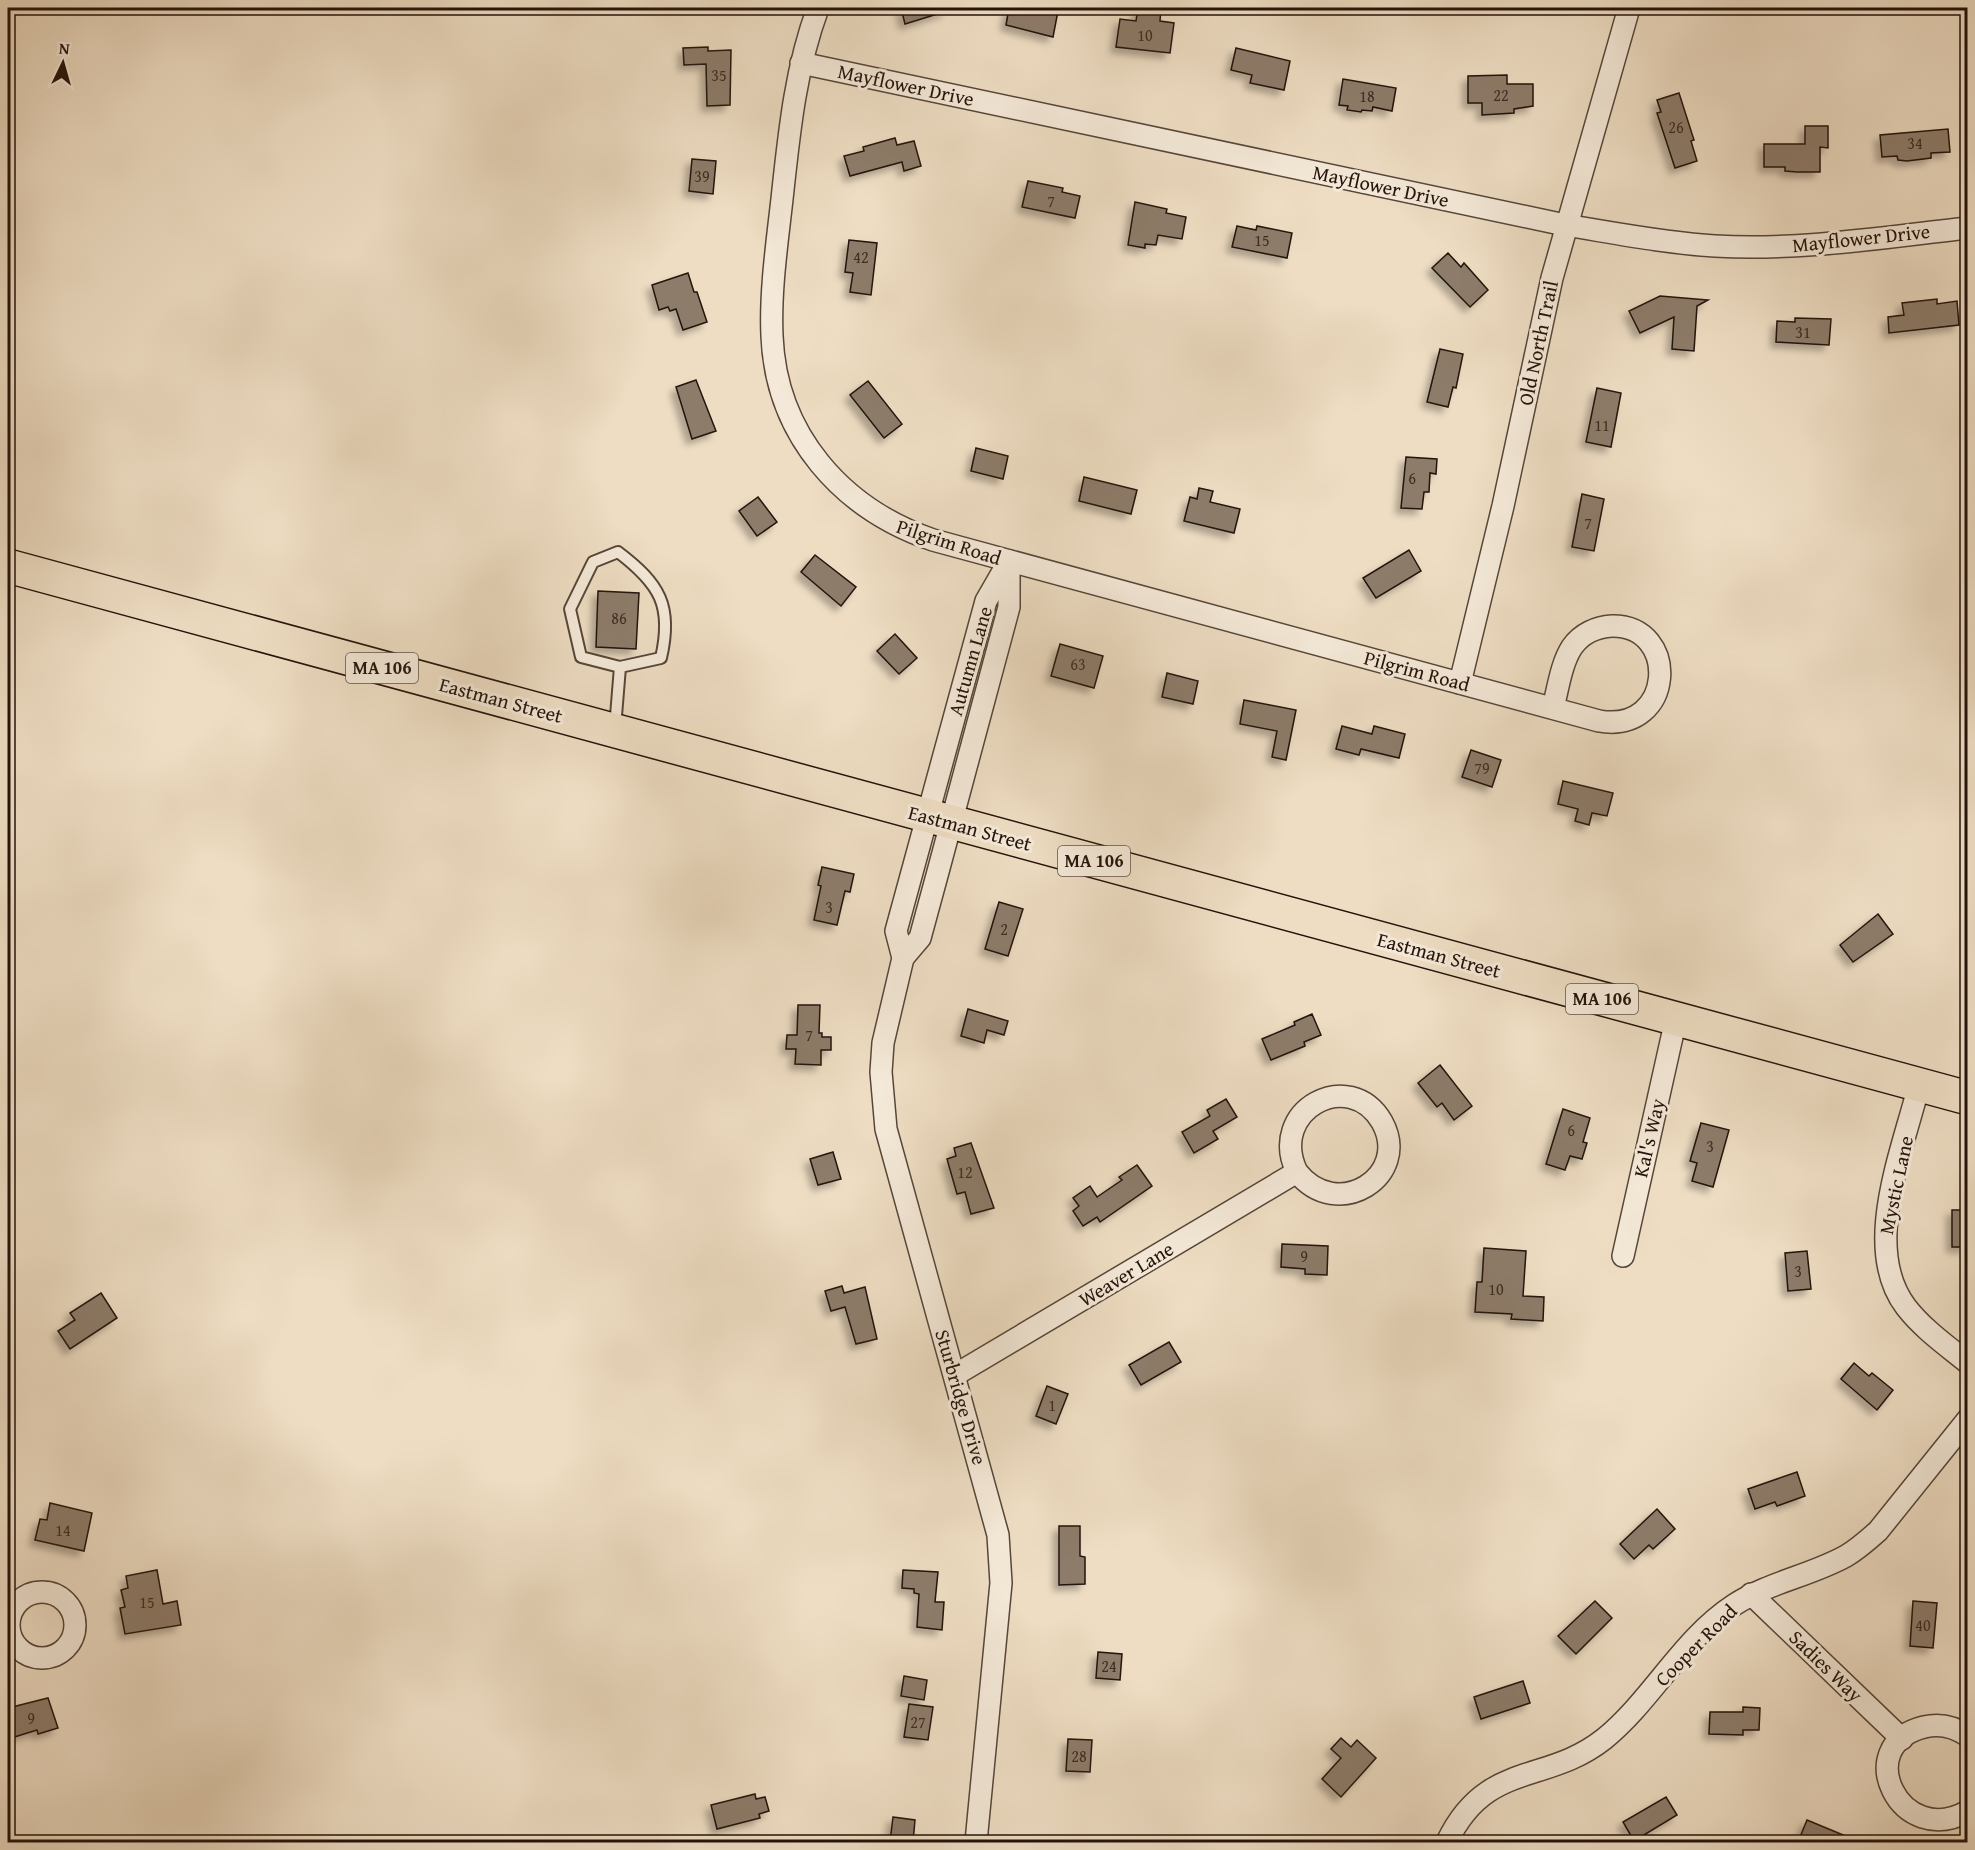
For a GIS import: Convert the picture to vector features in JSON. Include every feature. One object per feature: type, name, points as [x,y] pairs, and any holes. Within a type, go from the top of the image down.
[{"type":"main road","name":"Eastman Street","points":[[8,566],[1968,1098]]},
{"type":"street","name":"Pilgrim Road","points":[[818,8],[801,63],[792,106],[772,318],[777,375],[789,412],[807,447],[847,492],[879,517],[933,540],[1009,561],[1460,683],[1553,708],[1609,723],[1638,715],[1653,701],[1660,682],[1659,662],[1655,653],[1643,637],[1625,628],[1605,627],[1586,634],[1578,640],[1567,657],[1553,708]]},
{"type":"street","name":"Old North Trail","points":[[1460,683],[1503,506],[1565,225],[1629,8]]},
{"type":"street","name":"Mayflower Drive","points":[[801,63],[1565,225],[1661,240],[1715,246],[1758,247],[1804,245],[1968,228]]},
{"type":"street","name":"Autumn Lane","points":[[939,819],[986,601],[1009,561]]},
{"type":"street","name":"Sturbridge Drive","points":[[939,819],[896,931],[903,958],[883,1043],[882,1104],[889,1140],[992,1507],[1000,1558],[1001,1583],[976,1842]]},
{"type":"street","name":"Kal's Way","points":[[1623,1256],[1676,1019]]},
{"type":"street","name":"Mystic Lane","points":[[1919,1085],[1889,1203],[1885,1231],[1886,1262],[1905,1305],[1933,1334],[1968,1363]]},
{"type":"street","points":[[1348,1097],[1367,1105],[1381,1120],[1388,1139],[1386,1159],[1377,1178],[1361,1190],[1330,1194],[1311,1186],[1297,1172],[1290,1153],[1292,1132],[1301,1114],[1317,1101],[1348,1097]]},
{"type":"street","name":"Weaver Lane","points":[[955,1375],[1297,1172]]},
{"type":"street","name":"Cooper Road","points":[[1447,1842],[1464,1813],[1491,1789],[1509,1779],[1571,1760],[1604,1738],[1716,1619],[1751,1594],[1838,1560],[1864,1544],[1878,1531],[1968,1419]]},
{"type":"street","name":"Sadies Way","points":[[1751,1594],[1902,1738]]},
{"type":"street","points":[[1968,1736],[1956,1729],[1937,1725],[1918,1728],[1902,1738],[1890,1755],[1887,1775],[1892,1794],[1904,1810],[1931,1822],[1951,1821],[1968,1811]]},
{"type":"lane","points":[[618,552],[641,570],[662,600],[667,631],[661,658],[620,667],[581,657],[570,609],[593,562],[618,552]]},
{"type":"lane","points":[[615,731],[620,667]]},
{"type":"building","points":[[901,8],[946,8],[947,11],[905,24]]},
{"type":"building","points":[[1009,8],[1040,8],[1058,11],[1053,37],[1006,25]]},
{"type":"building","points":[[1138,8],[1161,8],[1160,21],[1174,23],[1170,53],[1116,47],[1120,19],[1136,21]]},
{"type":"building","points":[[708,47],[708,51],[731,50],[730,105],[707,106],[706,64],[684,65],[683,48]]},
{"type":"building","points":[[1236,48],[1290,61],[1284,90],[1250,83],[1252,75],[1231,70]]},
{"type":"building","points":[[1507,75],[1507,84],[1533,84],[1533,106],[1514,109],[1514,113],[1482,115],[1482,103],[1468,103],[1468,76]]},
{"type":"building","points":[[1343,79],[1396,88],[1392,111],[1373,107],[1372,111],[1362,110],[1361,112],[1347,110],[1348,106],[1339,105]]},
{"type":"building","points":[[1679,93],[1694,140],[1691,141],[1697,161],[1675,168],[1657,113],[1661,112],[1657,100]]},
{"type":"building","points":[[1805,126],[1828,126],[1828,148],[1820,147],[1820,172],[1785,171],[1785,167],[1764,167],[1764,144],[1805,144]]},
{"type":"building","points":[[1948,129],[1950,152],[1931,153],[1931,158],[1907,161],[1898,160],[1897,156],[1882,157],[1880,135]]},
{"type":"building","points":[[895,138],[897,145],[914,141],[921,166],[904,171],[902,162],[850,176],[844,156],[864,151],[863,147]]},
{"type":"building","points":[[692,159],[716,161],[713,194],[689,191]]},
{"type":"building","points":[[1028,181],[1063,188],[1062,192],[1080,196],[1075,218],[1022,207]]},
{"type":"building","points":[[1135,202],[1167,209],[1166,213],[1186,217],[1182,239],[1158,235],[1156,245],[1145,244],[1145,248],[1128,245]]},
{"type":"building","points":[[1237,226],[1256,230],[1257,226],[1292,233],[1287,258],[1232,247]]},
{"type":"building","points":[[849,240],[877,243],[871,295],[850,292],[853,273],[845,272]]},
{"type":"building","points":[[1448,253],[1461,267],[1464,263],[1488,290],[1470,307],[1432,268]]},
{"type":"building","points":[[688,273],[707,322],[683,330],[676,309],[670,311],[668,307],[659,310],[652,285]]},
{"type":"building","points":[[1660,296],[1708,300],[1697,306],[1694,351],[1672,349],[1674,317],[1640,333],[1629,311]]},
{"type":"building","points":[[1937,299],[1937,304],[1957,301],[1959,325],[1889,333],[1888,317],[1904,315],[1902,303]]},
{"type":"building","points":[[1795,318],[1831,319],[1829,345],[1776,342],[1777,321],[1795,322]]},
{"type":"building","points":[[1440,349],[1463,354],[1456,388],[1453,387],[1448,407],[1427,402]]},
{"type":"building","points":[[696,380],[716,431],[692,439],[676,387]]},
{"type":"building","points":[[868,381],[902,424],[884,438],[850,395]]},
{"type":"building","points":[[1597,388],[1621,393],[1611,447],[1586,442]]},
{"type":"building","points":[[976,448],[1008,456],[1003,479],[971,471]]},
{"type":"building","points":[[1406,457],[1437,459],[1436,474],[1430,473],[1429,492],[1424,492],[1422,509],[1401,508]]},
{"type":"building","points":[[1084,477],[1137,490],[1131,514],[1079,501]]},
{"type":"building","points":[[1199,488],[1213,491],[1210,502],[1240,509],[1234,533],[1184,521],[1190,497],[1197,499]]},
{"type":"building","points":[[1582,494],[1604,499],[1594,551],[1572,547]]},
{"type":"building","points":[[758,497],[777,522],[757,536],[739,511]]},
{"type":"building","points":[[1409,550],[1421,571],[1376,598],[1363,578]]},
{"type":"building","points":[[815,555],[856,587],[841,606],[801,572]]},
{"type":"building","points":[[598,591],[639,593],[636,649],[596,647]]},
{"type":"building","points":[[895,634],[917,658],[899,674],[877,651]]},
{"type":"building","points":[[1060,644],[1103,656],[1094,688],[1051,676]]},
{"type":"building","points":[[1167,673],[1198,681],[1193,704],[1162,697]]},
{"type":"building","points":[[1244,700],[1296,710],[1286,760],[1272,757],[1277,731],[1240,724]]},
{"type":"building","points":[[1342,726],[1372,734],[1374,726],[1405,734],[1399,758],[1361,749],[1359,755],[1336,749]]},
{"type":"building","points":[[1471,750],[1501,760],[1492,787],[1462,777]]},
{"type":"building","points":[[1563,781],[1613,793],[1607,816],[1592,813],[1589,825],[1575,821],[1578,809],[1558,804]]},
{"type":"building","points":[[822,867],[854,874],[850,892],[845,891],[837,925],[814,920],[821,886],[818,885]]},
{"type":"building","points":[[999,902],[1023,909],[1008,956],[985,949]]},
{"type":"building","points":[[1878,914],[1893,934],[1853,962],[1840,945]]},
{"type":"building","points":[[798,1005],[820,1005],[819,1033],[822,1033],[822,1037],[831,1037],[831,1050],[821,1050],[821,1065],[795,1064],[796,1049],[786,1049],[787,1035],[797,1035]]},
{"type":"building","points":[[968,1009],[1008,1021],[1004,1035],[987,1030],[984,1043],[961,1036]]},
{"type":"building","points":[[1312,1014],[1321,1035],[1304,1042],[1305,1046],[1271,1060],[1262,1039],[1295,1025],[1294,1022]]},
{"type":"building","points":[[1440,1065],[1472,1106],[1454,1120],[1442,1103],[1437,1107],[1418,1083]]},
{"type":"building","points":[[1226,1099],[1237,1117],[1213,1131],[1218,1139],[1194,1153],[1182,1132],[1210,1116],[1207,1110]]},
{"type":"building","points":[[1563,1109],[1590,1118],[1583,1142],[1587,1143],[1582,1159],[1570,1156],[1565,1170],[1546,1164]]},
{"type":"building","points":[[1701,1123],[1729,1130],[1713,1187],[1692,1181],[1697,1163],[1690,1161]]},
{"type":"building","points":[[971,1143],[994,1208],[971,1214],[965,1192],[957,1194],[947,1159],[956,1156],[954,1148]]},
{"type":"building","points":[[833,1152],[841,1179],[818,1185],[810,1159]]},
{"type":"building","points":[[1137,1165],[1152,1186],[1100,1222],[1097,1217],[1083,1226],[1073,1211],[1079,1206],[1073,1198],[1090,1186],[1097,1197],[1122,1180],[1119,1177]]},
{"type":"building","points":[[1952,1210],[1968,1210],[1968,1247],[1952,1247]]},
{"type":"building","points":[[1282,1244],[1328,1246],[1327,1275],[1305,1274],[1305,1269],[1281,1267]]},
{"type":"building","points":[[1484,1248],[1526,1251],[1523,1296],[1544,1297],[1543,1321],[1511,1319],[1512,1314],[1475,1312],[1477,1282],[1482,1282]]},
{"type":"building","points":[[1807,1251],[1811,1289],[1788,1291],[1785,1253]]},
{"type":"building","points":[[842,1286],[844,1293],[865,1287],[877,1339],[856,1344],[845,1307],[831,1311],[825,1291]]},
{"type":"building","points":[[101,1293],[117,1318],[70,1349],[58,1331],[75,1320],[70,1313]]},
{"type":"building","points":[[1169,1342],[1181,1362],[1141,1385],[1129,1365]]},
{"type":"building","points":[[1854,1363],[1869,1376],[1872,1373],[1893,1390],[1877,1410],[1841,1379]]},
{"type":"building","points":[[1047,1386],[1068,1394],[1056,1424],[1036,1416]]},
{"type":"building","points":[[1797,1472],[1805,1496],[1777,1506],[1775,1502],[1755,1509],[1748,1489]]},
{"type":"building","points":[[50,1503],[92,1513],[84,1551],[35,1540],[40,1519],[47,1520]]},
{"type":"building","points":[[1657,1509],[1675,1529],[1653,1549],[1649,1545],[1634,1559],[1620,1544]]},
{"type":"building","points":[[1059,1526],[1080,1526],[1080,1556],[1085,1557],[1085,1584],[1059,1585]]},
{"type":"building","points":[[157,1570],[163,1604],[177,1601],[181,1625],[125,1634],[120,1608],[125,1607],[121,1590],[128,1588],[126,1576]]},
{"type":"building","points":[[903,1570],[938,1572],[935,1602],[944,1602],[942,1630],[917,1627],[919,1594],[914,1593],[914,1589],[902,1588]]},
{"type":"building","points":[[1595,1601],[1612,1618],[1576,1654],[1558,1636]]},
{"type":"building","points":[[1913,1601],[1937,1603],[1933,1648],[1910,1646]]},
{"type":"building","points":[[1098,1652],[1122,1654],[1120,1680],[1096,1678]]},
{"type":"building","points":[[904,1676],[927,1680],[924,1700],[901,1696]]},
{"type":"building","points":[[1523,1681],[1530,1703],[1481,1719],[1474,1697]]},
{"type":"building","points":[[48,1698],[58,1728],[38,1734],[37,1730],[8,1739],[8,1708]]},
{"type":"building","points":[[909,1704],[933,1707],[928,1740],[904,1737]]},
{"type":"building","points":[[1743,1707],[1760,1708],[1759,1730],[1743,1730],[1743,1735],[1709,1734],[1710,1712],[1743,1712]]},
{"type":"building","points":[[1341,1738],[1351,1747],[1357,1740],[1376,1758],[1341,1797],[1322,1779],[1341,1758],[1331,1749]]},
{"type":"building","points":[[1068,1739],[1092,1740],[1090,1772],[1066,1771]]},
{"type":"building","points":[[755,1794],[756,1799],[765,1797],[769,1811],[759,1814],[760,1818],[717,1829],[711,1805]]},
{"type":"building","points":[[1666,1797],[1677,1815],[1634,1841],[1623,1822]]},
{"type":"building","points":[[893,1817],[915,1820],[913,1842],[890,1842]]},
{"type":"building","points":[[1807,1820],[1860,1842],[1798,1842]]}]
